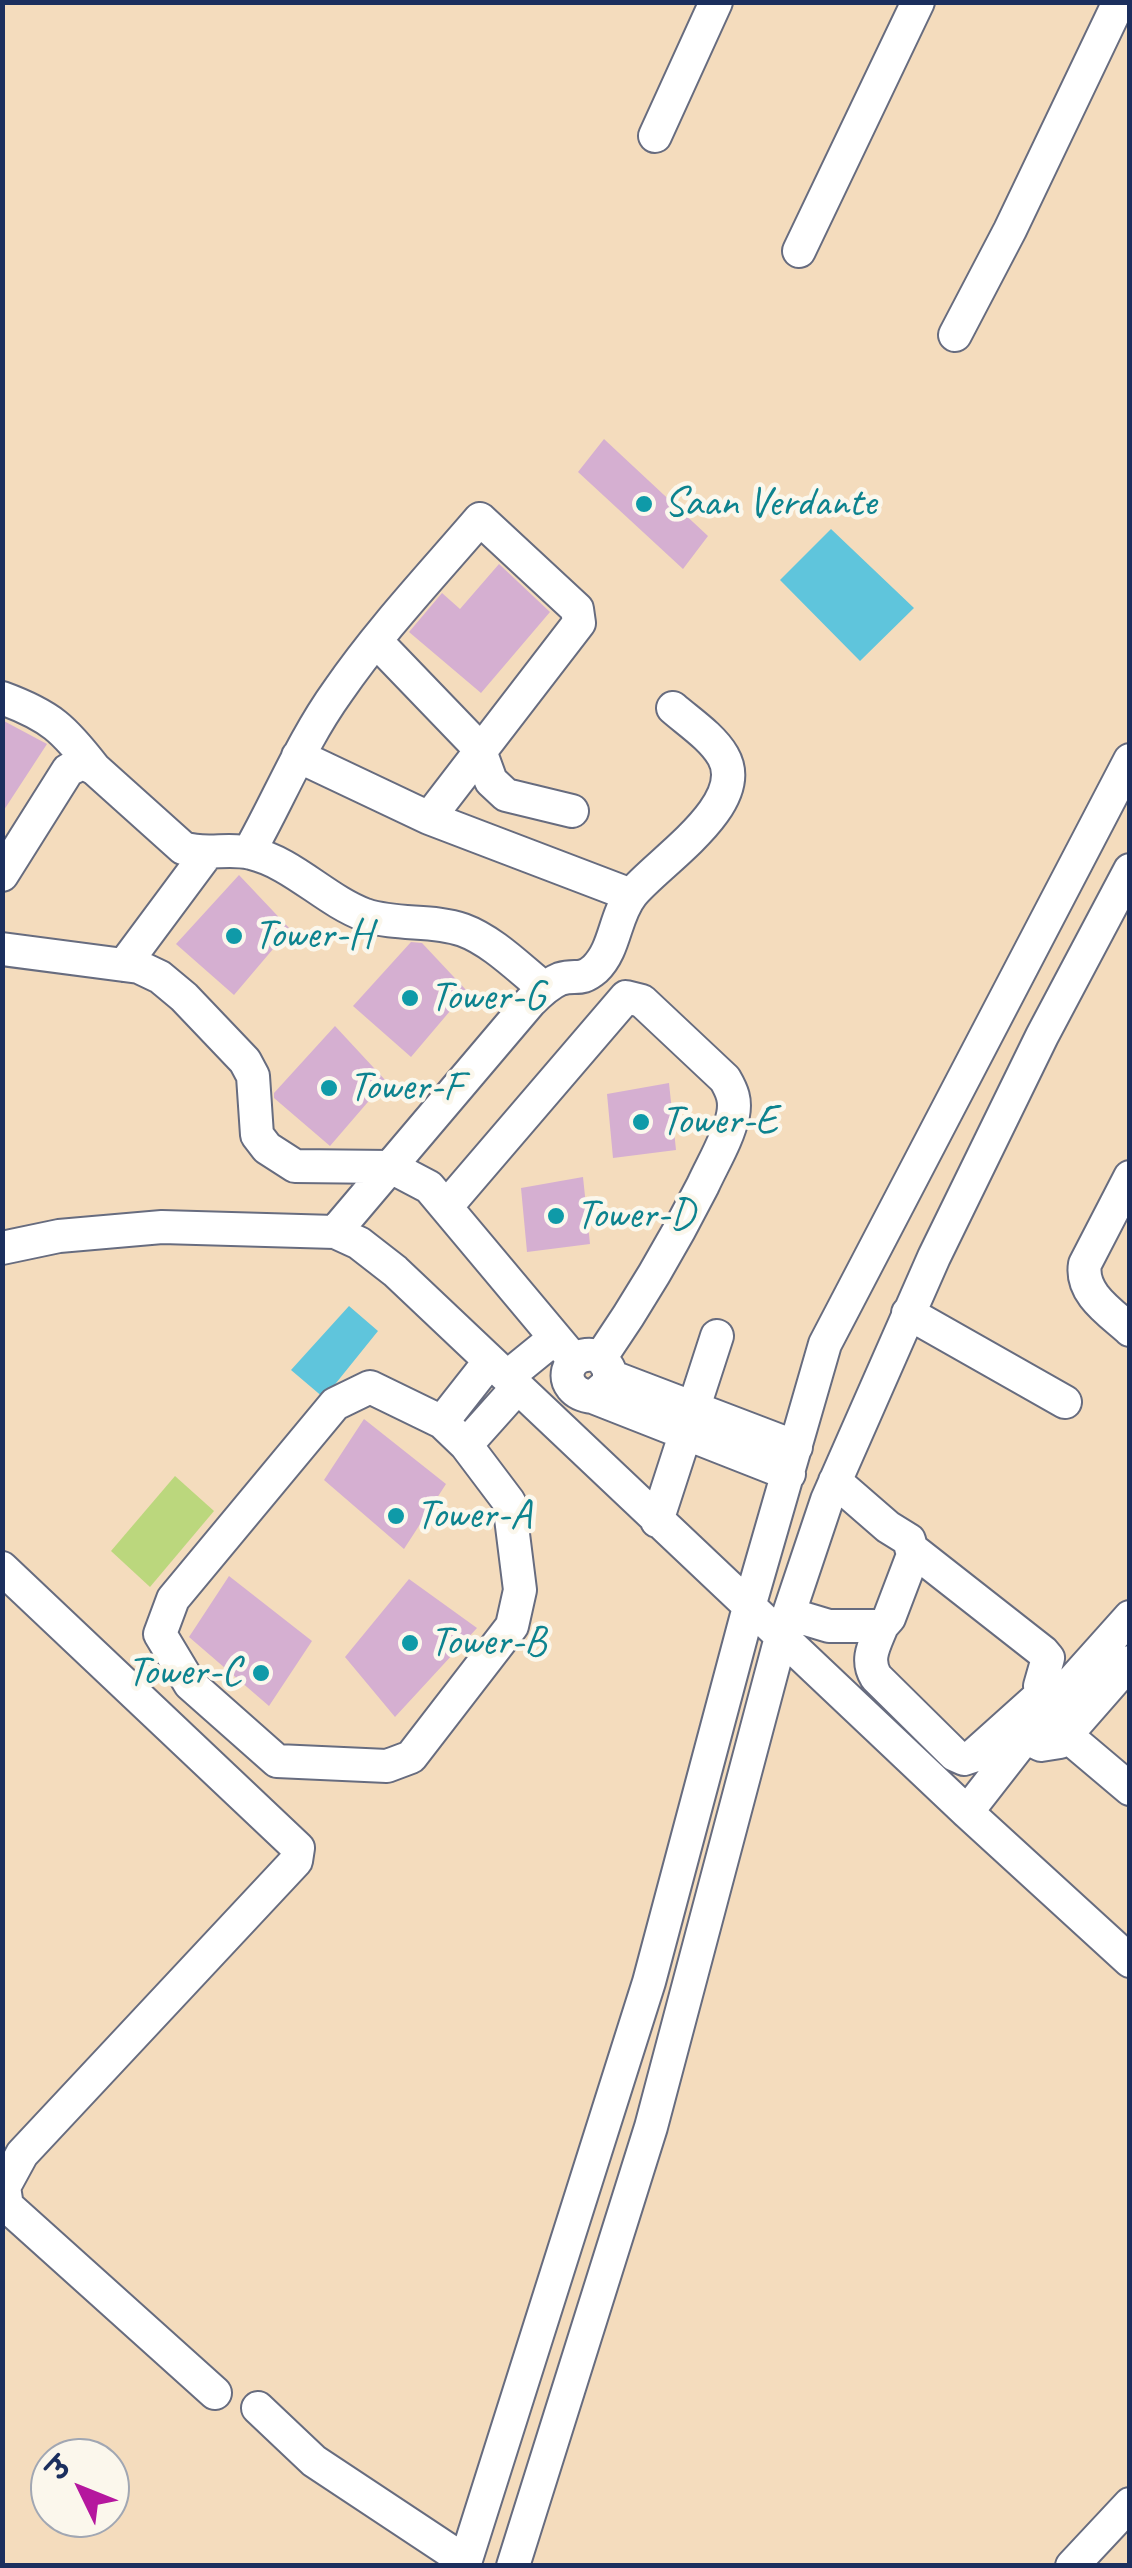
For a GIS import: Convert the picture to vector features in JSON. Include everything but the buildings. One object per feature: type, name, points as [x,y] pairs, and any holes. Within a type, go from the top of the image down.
[{"type":"street","points":[[655,136],[716,2]]},
{"type":"street","points":[[800,252],[918,2]]},
{"type":"street","points":[[955,335],[1010,230],[1114,9]]},
{"type":"street","points":[[249,852],[298,756],[338,690],[480,519],[577,608],[579,623],[429,818]]},
{"type":"street","points":[[376,641],[480,751],[491,781],[506,795],[572,810]]},
{"type":"street","points":[[2,698],[34,710],[63,728],[96,769],[174,842],[193,852],[249,852],[367,915],[464,930],[482,939],[544,988]]},
{"type":"street","points":[[584,978],[599,965],[630,895],[709,820],[726,788],[729,774],[719,750],[673,708]]},
{"type":"street","points":[[298,756],[429,818],[630,895]]},
{"type":"street","points":[[258,2408],[314,2461],[465,2563],[649,1982],[749,1607],[825,1344],[1130,760]]},
{"type":"street","points":[[2,875],[68,770],[83,763],[96,769]]},
{"type":"street","points":[[124,965],[208,852]]},
{"type":"street","points":[[514,2566],[651,2127],[785,1626],[836,1482],[908,1313],[1042,1036],[1130,870]]},
{"type":"street","points":[[2,949],[139,967],[160,977],[246,1061],[253,1076],[257,1135],[267,1148],[294,1166],[391,1167],[429,1187],[587,1366],[690,1421],[792,1461]]},
{"type":"street","points":[[336,1232],[544,988],[563,978],[584,978],[642,1001],[725,1079],[734,1094],[734,1114],[675,1244],[650,1286],[587,1366],[505,1375],[454,1434]]},
{"type":"street","points":[[446,1208],[626,996]]},
{"type":"street","points":[[1130,1176],[1083,1275],[1088,1291],[1130,1330]]},
{"type":"street","points":[[2,1248],[59,1236],[162,1227],[336,1232],[359,1244],[395,1271],[749,1607],[785,1626],[966,1812],[1130,1961]]},
{"type":"street","points":[[908,1313],[1065,1402]]},
{"type":"street","points":[[656,1521],[716,1336]]},
{"type":"street","points":[[370,1387],[454,1434],[508,1502],[520,1590],[512,1626],[411,1757],[387,1766],[277,1761],[190,1684],[160,1634],[173,1599],[335,1404],[370,1387]]},
{"type":"street","points":[[836,1482],[910,1540],[913,1550],[1043,1652],[1048,1658],[1047,1715],[1130,1788]]},
{"type":"street","points":[[913,1550],[869,1666],[876,1678],[955,1756],[974,1756],[1130,1662]]},
{"type":"street","points":[[2,1568],[298,1848],[296,1862],[22,2154],[4,2186],[7,2206],[215,2393]]},
{"type":"street","points":[[966,1812],[1130,1616]]},
{"type":"street","points":[[785,1626],[882,1626]]},
{"type":"street","points":[[1072,2566],[1130,2504]]},
{"type":"green space","points":[[175,1476],[214,1511],[150,1587],[111,1551]]},
{"type":"water","points":[[831,529],[914,608],[860,661],[780,580]]},
{"type":"water","points":[[349,1306],[378,1331],[324,1398],[291,1370]]},
{"type":"place","name":"Saan Verdante","points":[[644,504]]},
{"type":"place","name":"Tower-H","points":[[234,936]]},
{"type":"place","name":"Tower-G","points":[[410,998]]},
{"type":"place","name":"Tower-F","points":[[329,1088]]},
{"type":"place","name":"Tower-E","points":[[641,1122]]},
{"type":"place","name":"Tower-D","points":[[556,1216]]},
{"type":"place","name":"Tower-A","points":[[396,1516]]},
{"type":"place","name":"Tower-B","points":[[410,1643]]},
{"type":"place","name":"Tower-C","points":[[261,1673]]}]
